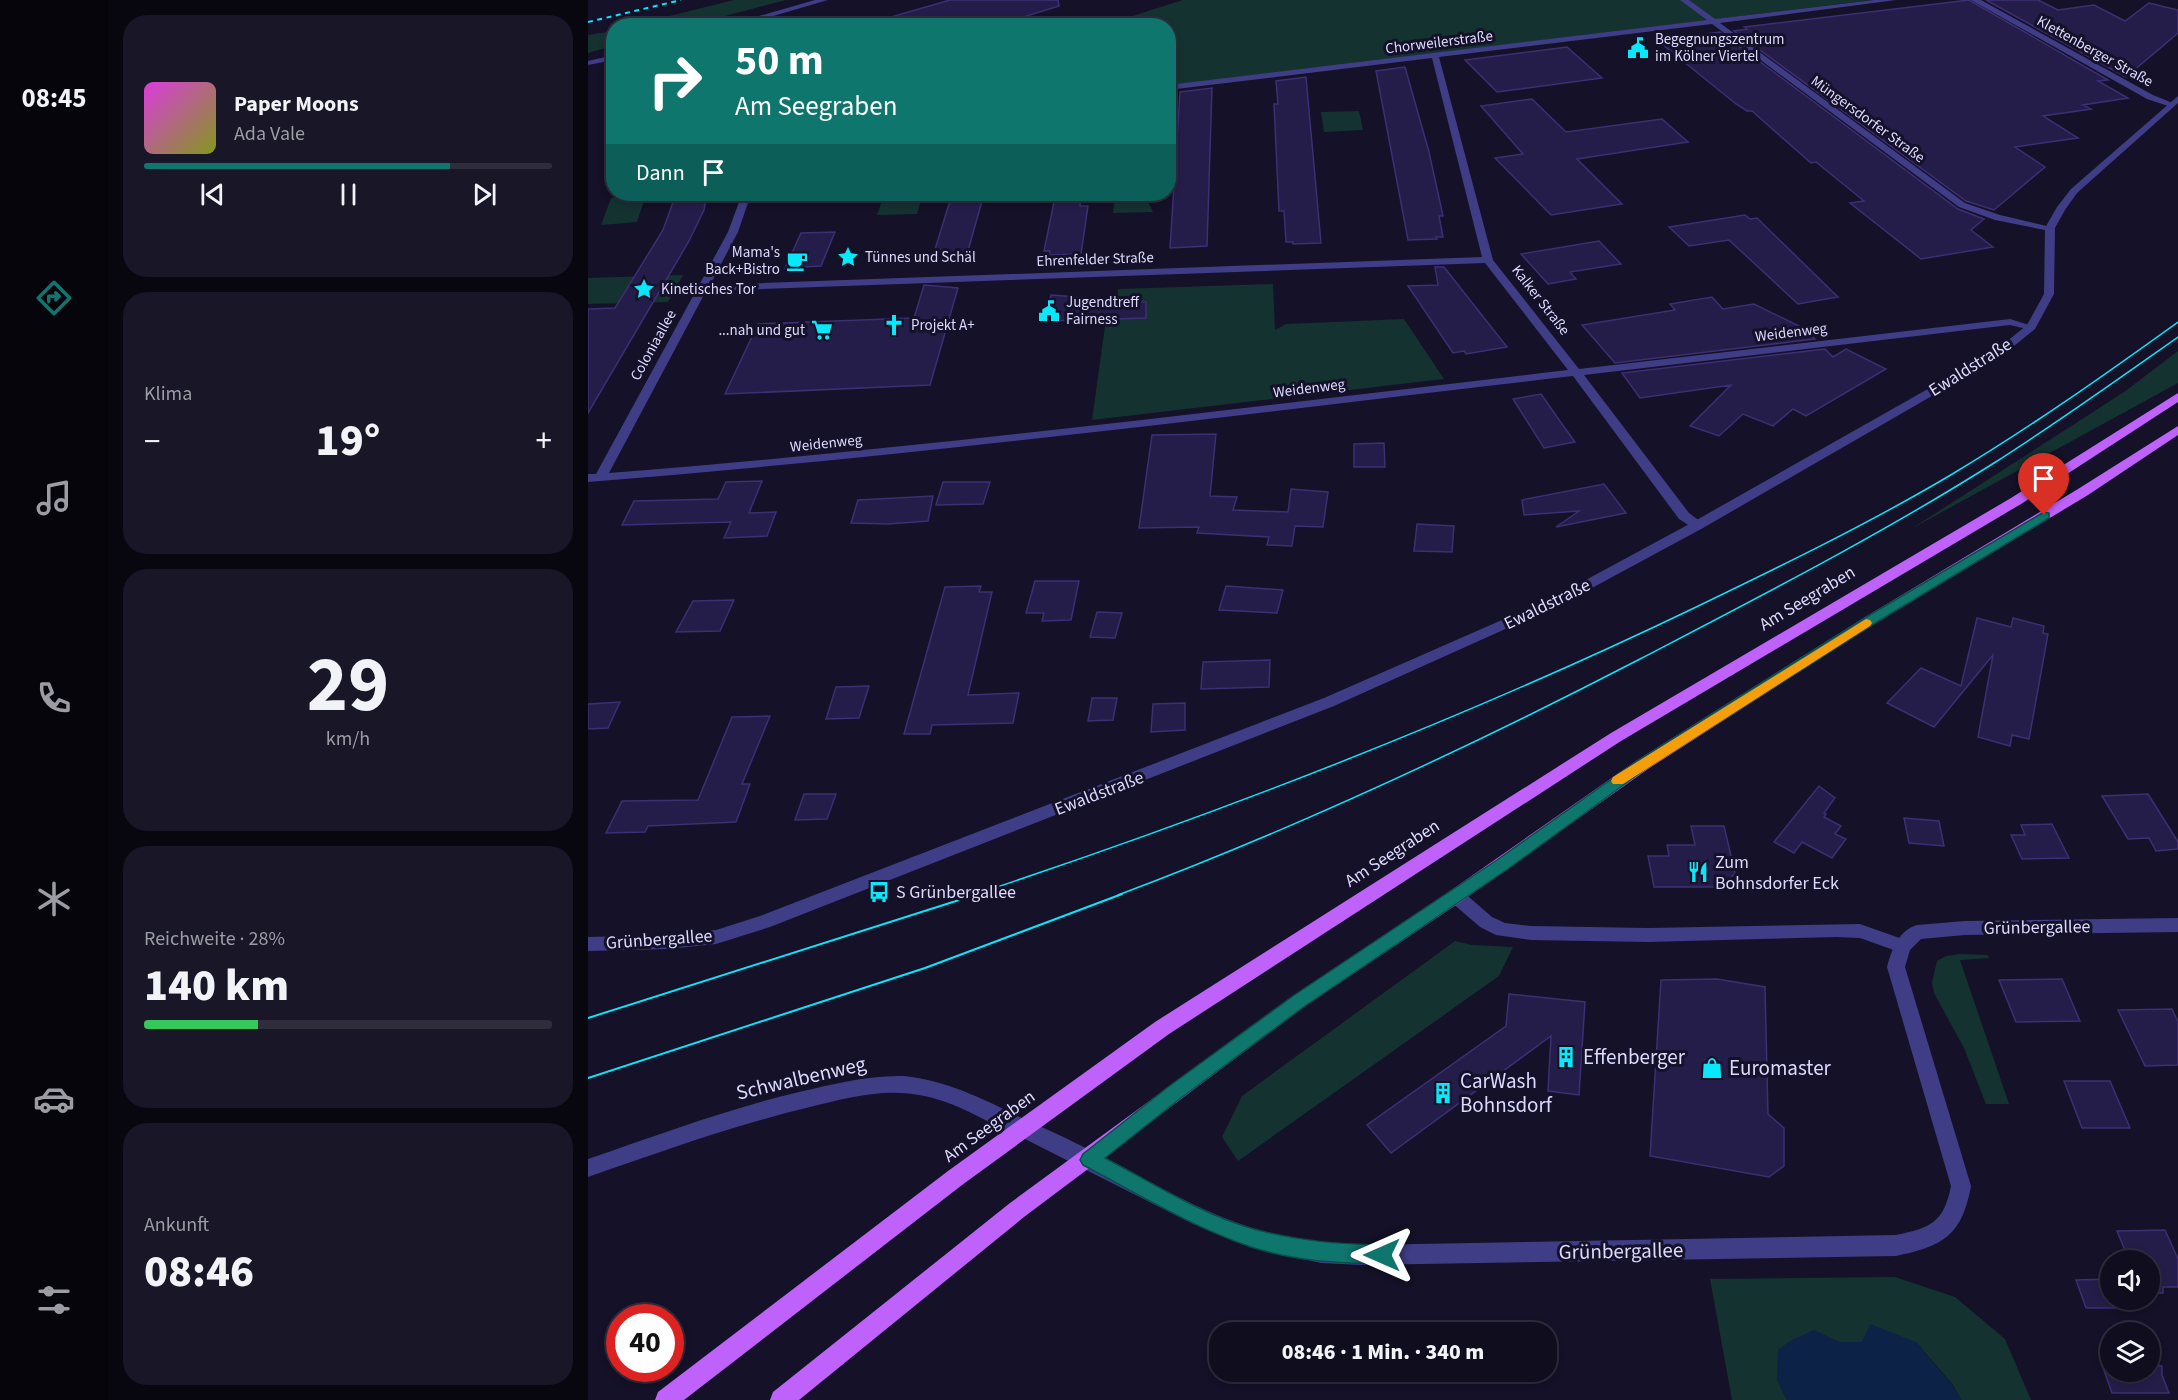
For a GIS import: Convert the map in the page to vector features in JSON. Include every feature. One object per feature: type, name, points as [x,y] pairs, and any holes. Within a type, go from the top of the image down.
[{"type":"main road","name":"Am Seegraben","points":[[666,1400],[955,1178],[1162,1028],[1586,756],[2016,501],[2178,397]]},
{"type":"main road","points":[[781,1400],[1017,1210],[1089,1160],[1174,1093],[1299,1001],[1456,896],[1642,765],[1872,619],[2083,492],[2178,430]]},
{"type":"street","points":[[758,18],[824,0]]},
{"type":"street","name":"Müngersdorfer Straße","points":[[1684,0],[1962,205],[1998,218],[2050,228]]},
{"type":"street","name":"Chorweilerstraße","points":[[1176,87],[1892,0]]},
{"type":"street","name":"Klettenberger Straße","points":[[1975,0],[2150,97],[2175,101]]},
{"type":"street","name":"Kalker Straße","points":[[1435,56],[1488,260],[1684,516],[1698,525]]},
{"type":"street","points":[[588,63],[606,59]]},
{"type":"street","name":"Ewaldstraße","points":[[764,922],[1340,698],[1577,590],[1698,525],[1999,353],[2031,327],[2049,294],[2050,228],[2060,209],[2074,191],[2175,101]]},
{"type":"street","name":"Coloniaallee","points":[[594,477],[703,288],[733,232],[744,201]]},
{"type":"street","name":"Ehrenfelder Straße","points":[[703,288],[1488,260]]},
{"type":"street","name":"Weidenweg","points":[[594,477],[768,464],[934,447],[2010,322],[2031,327]]},
{"type":"street","points":[[1456,896],[1475,913],[1502,930],[1531,933],[1648,935],[1836,930],[1860,931],[1902,946]]},
{"type":"street","name":"Grünbergallee","points":[[588,944],[668,942],[716,937],[764,922]]},
{"type":"street","name":"Grünbergallee","points":[[1024,1129],[1200,1217],[1253,1238],[1320,1253],[1361,1255],[1887,1247],[1920,1242],[1941,1229],[1955,1214],[1961,1186],[1896,967],[1902,946],[1917,932],[1965,928],[2178,925]]},
{"type":"street","name":"Schwalbenweg","points":[[588,1168],[762,1109],[853,1087],[889,1083],[920,1086],[954,1095],[1024,1129]]},
{"type":"green space","points":[[734,0],[786,0],[718,18],[661,18]]},
{"type":"green space","points":[[1183,0],[1872,0],[1176,85],[1176,18],[1126,18]]},
{"type":"green space","points":[[606,32],[606,48],[588,53],[588,35]]},
{"type":"green space","points":[[1359,111],[1363,130],[1324,132],[1321,112]]},
{"type":"green space","points":[[610,201],[644,201],[637,222],[601,225]]},
{"type":"green space","points":[[882,201],[921,201],[917,214],[877,215]]},
{"type":"green space","points":[[1114,201],[1148,201],[1153,212],[1113,213]]},
{"type":"green space","points":[[683,275],[668,302],[588,304],[588,278]]},
{"type":"green space","points":[[1273,284],[1275,330],[1286,324],[1404,319],[1444,379],[1092,420],[1106,319],[1116,319],[1118,289]]},
{"type":"green space","points":[[2178,351],[2178,383],[1911,529],[2124,392]]},
{"type":"green space","points":[[1455,941],[1472,945],[1513,947],[1499,976],[1238,1161],[1222,1137],[1242,1096]]},
{"type":"green space","points":[[1987,955],[1990,958],[1960,960],[2009,1104],[1986,1104],[1964,1048],[1934,993],[1932,982],[1937,961],[1946,956]]},
{"type":"green space","points":[[1895,1277],[1955,1297],[2005,1339],[2031,1400],[1961,1400],[1953,1385],[1916,1342],[1839,1342],[1814,1331],[1777,1379],[1787,1400],[1732,1400],[1710,1279]]},
{"type":"water","points":[[1870,1324],[1916,1342],[1953,1386],[1961,1400],[1787,1400],[1777,1379],[1778,1350],[1790,1341],[1814,1330],[1839,1342],[1862,1342]]},
{"type":"building","points":[[950,0],[1058,0],[1059,6],[1020,18],[887,18]]},
{"type":"building","points":[[1969,0],[2108,80],[2098,81],[2128,98],[2083,105],[2091,109],[2043,116],[2078,138],[2015,147],[2045,167],[1994,210],[1966,201],[1734,31],[1747,29],[1744,27]]},
{"type":"building","points":[[1986,0],[2038,0],[2058,10],[2094,5],[2125,21],[2149,3],[2178,10],[2178,33],[2126,77]]},
{"type":"building","points":[[1720,32],[1958,209],[1984,219],[1971,230],[1993,247],[1921,259],[1850,203],[1864,201],[1816,162],[1811,163],[1752,111],[1747,111],[1736,104],[1657,40]]},
{"type":"building","points":[[1567,47],[1602,78],[1497,92],[1465,60]]},
{"type":"building","points":[[1405,67],[1429,152],[1443,216],[1439,216],[1443,237],[1436,237],[1437,239],[1408,240],[1376,71]]},
{"type":"building","points":[[1306,77],[1321,243],[1293,244],[1293,242],[1286,242],[1284,211],[1279,211],[1274,104],[1278,104],[1276,81]]},
{"type":"building","points":[[1212,88],[1207,246],[1170,248],[1173,201],[1176,201],[1180,92]]},
{"type":"building","points":[[1532,99],[1566,132],[1662,119],[1688,142],[1577,159],[1622,204],[1551,215],[1495,158],[1523,154],[1481,106]]},
{"type":"building","points":[[673,201],[706,201],[704,210],[689,241],[588,413],[588,309],[615,308],[663,230]]},
{"type":"building","points":[[982,201],[966,258],[932,259],[949,204]]},
{"type":"building","points":[[1054,201],[1080,201],[1080,206],[1088,206],[1081,254],[1049,255],[1050,251],[1044,251]]},
{"type":"building","points":[[1745,215],[1750,219],[1757,218],[1838,297],[1798,304],[1729,240],[1689,246],[1669,227]]},
{"type":"building","points":[[835,232],[821,266],[785,268],[801,233]]},
{"type":"building","points":[[1599,241],[1621,264],[1570,272],[1576,279],[1548,284],[1521,254]]},
{"type":"building","points":[[1435,267],[1444,267],[1507,347],[1466,354],[1464,351],[1453,353],[1408,286],[1438,285]]},
{"type":"building","points":[[924,285],[958,288],[930,385],[725,394],[758,324],[914,318]]},
{"type":"building","points":[[1051,295],[1146,302],[1146,318],[1046,321]]},
{"type":"building","points":[[1712,297],[1723,309],[1754,304],[1803,328],[1815,339],[1615,363],[1582,325],[1675,310],[1670,304]]},
{"type":"building","points":[[1825,349],[1833,357],[1846,349],[1886,369],[1806,416],[1793,409],[1773,426],[1743,414],[1719,436],[1690,426],[1731,385],[1640,398],[1622,373]]},
{"type":"building","points":[[1541,394],[1575,442],[1544,448],[1513,399]]},
{"type":"building","points":[[1216,434],[1210,496],[1237,497],[1233,510],[1288,512],[1291,489],[1328,492],[1323,527],[1295,526],[1292,546],[1267,545],[1269,537],[1197,533],[1199,527],[1139,528],[1152,435]]},
{"type":"building","points":[[1384,443],[1385,467],[1354,467],[1354,444]]},
{"type":"building","points":[[762,481],[749,513],[776,512],[767,536],[724,538],[731,522],[622,525],[634,501],[718,499],[726,482]]},
{"type":"building","points":[[943,482],[990,482],[983,504],[936,505]]},
{"type":"building","points":[[1604,484],[1626,513],[1556,527],[1579,511],[1524,515],[1522,500]]},
{"type":"building","points":[[933,496],[928,521],[888,524],[851,523],[858,500]]},
{"type":"building","points":[[1417,524],[1454,526],[1452,552],[1414,551]]},
{"type":"building","points":[[1035,581],[1079,581],[1071,620],[1042,621],[1044,613],[1026,613]]},
{"type":"building","points":[[981,586],[979,592],[992,592],[968,695],[1019,693],[1013,723],[932,725],[930,734],[904,734],[945,587]]},
{"type":"building","points":[[1226,586],[1283,590],[1277,613],[1219,610]]},
{"type":"building","points":[[734,600],[720,631],[676,632],[693,601]]},
{"type":"building","points":[[1097,612],[1122,613],[1115,638],[1090,637]]},
{"type":"building","points":[[1977,618],[2011,627],[2013,618],[2044,626],[2043,633],[2048,634],[2029,739],[2012,735],[2010,746],[1978,737],[1993,655],[1934,727],[1887,703],[1921,668],[1961,686]]},
{"type":"building","points":[[1270,660],[1269,687],[1201,689],[1203,662]]},
{"type":"building","points":[[869,686],[859,718],[826,719],[836,687]]},
{"type":"building","points":[[1092,698],[1117,698],[1113,720],[1088,721]]},
{"type":"building","points":[[620,702],[608,728],[588,729],[588,704]]},
{"type":"building","points":[[1185,703],[1185,730],[1151,732],[1153,704]]},
{"type":"building","points":[[770,716],[742,784],[750,784],[736,822],[648,826],[645,832],[606,833],[622,801],[698,800],[732,717]]},
{"type":"building","points":[[1819,786],[1835,798],[1824,813],[1826,814],[1824,817],[1841,826],[1835,834],[1846,839],[1832,858],[1802,842],[1794,853],[1774,842]]},
{"type":"building","points":[[804,794],[836,794],[827,819],[795,820]]},
{"type":"building","points":[[2148,794],[2178,842],[2178,849],[2156,851],[2149,838],[2128,839],[2102,796]]},
{"type":"building","points":[[1904,818],[1939,821],[1944,846],[1909,843]]},
{"type":"building","points":[[2052,824],[2069,858],[2022,859],[2011,835],[2025,835],[2021,825]]},
{"type":"building","points":[[1691,826],[1724,826],[1735,873],[1723,887],[1654,887],[1648,856],[1669,856],[1667,845],[1695,845]]},
{"type":"building","points":[[1717,979],[1765,987],[1768,1114],[1784,1128],[1784,1166],[1769,1177],[1650,1156],[1661,980]]},
{"type":"building","points":[[2062,979],[2080,1021],[2016,1022],[1999,980]]},
{"type":"building","points":[[1509,994],[1585,1002],[1579,1095],[1548,1091],[1551,1036],[1391,1153],[1367,1125],[1506,1026]]},
{"type":"building","points":[[2172,1009],[2178,1022],[2178,1065],[2145,1066],[2118,1010]]},
{"type":"building","points":[[2064,1081],[2110,1081],[2130,1128],[2082,1128]]},
{"type":"building","points":[[2165,1230],[2178,1259],[2178,1287],[2163,1287],[2163,1293],[2160,1293],[2160,1250],[2125,1250],[2117,1231]]},
{"type":"building","points":[[2100,1279],[2100,1308],[2086,1308],[2076,1280]]},
{"type":"building","points":[[2160,1366],[2162,1366],[2162,1375],[2169,1393],[2112,1393],[2108,1382],[2160,1382]]},
{"type":"tram line","points":[[973,895],[1156,832],[1337,764],[1516,690],[1692,609],[1854,529],[1949,476],[2065,402],[2178,322]]},
{"type":"tram line","points":[[1118,895],[1317,814],[1447,755],[1640,659],[1819,565],[1994,463],[2178,337]]},
{"type":"tram line","points":[[588,1018],[978,894]]},
{"type":"tram line","points":[[588,1078],[925,968],[1122,894]]},
{"type":"railway","points":[[588,22],[681,0]]},
{"type":"slow traffic","points":[[1618,781],[1866,623]]},
{"type":"place","name":"Begegnungszentrum im Kölner Viertel","points":[[1638,48]]},
{"type":"place","name":"Tünnes und Schäl","points":[[848,257]]},
{"type":"place","name":"Mama's Back+Bistro","points":[[797,261]]},
{"type":"place","name":"Kinetisches Tor","points":[[644,289]]},
{"type":"place","name":"Jugendtreff Fairness","points":[[1049,311]]},
{"type":"place","name":"Projekt A+","points":[[894,325]]},
{"type":"place","name":"...nah und gut","points":[[822,330]]},
{"type":"place","name":"Zum Bohnsdorfer Eck","points":[[1698,872]]},
{"type":"place","name":"S Grünbergallee","points":[[879,892]]},
{"type":"place","name":"Effenberger","points":[[1566,1057]]},
{"type":"place","name":"Euromaster","points":[[1712,1068]]},
{"type":"place","name":"CarWash Bohnsdorf","points":[[1443,1093]]},
{"type":"route","points":[[1382,1255],[1320,1253],[1253,1238],[1200,1217],[1089,1160],[1174,1093],[1299,1001],[1456,896],[1605,789],[1872,619],[2044,515]]}]
